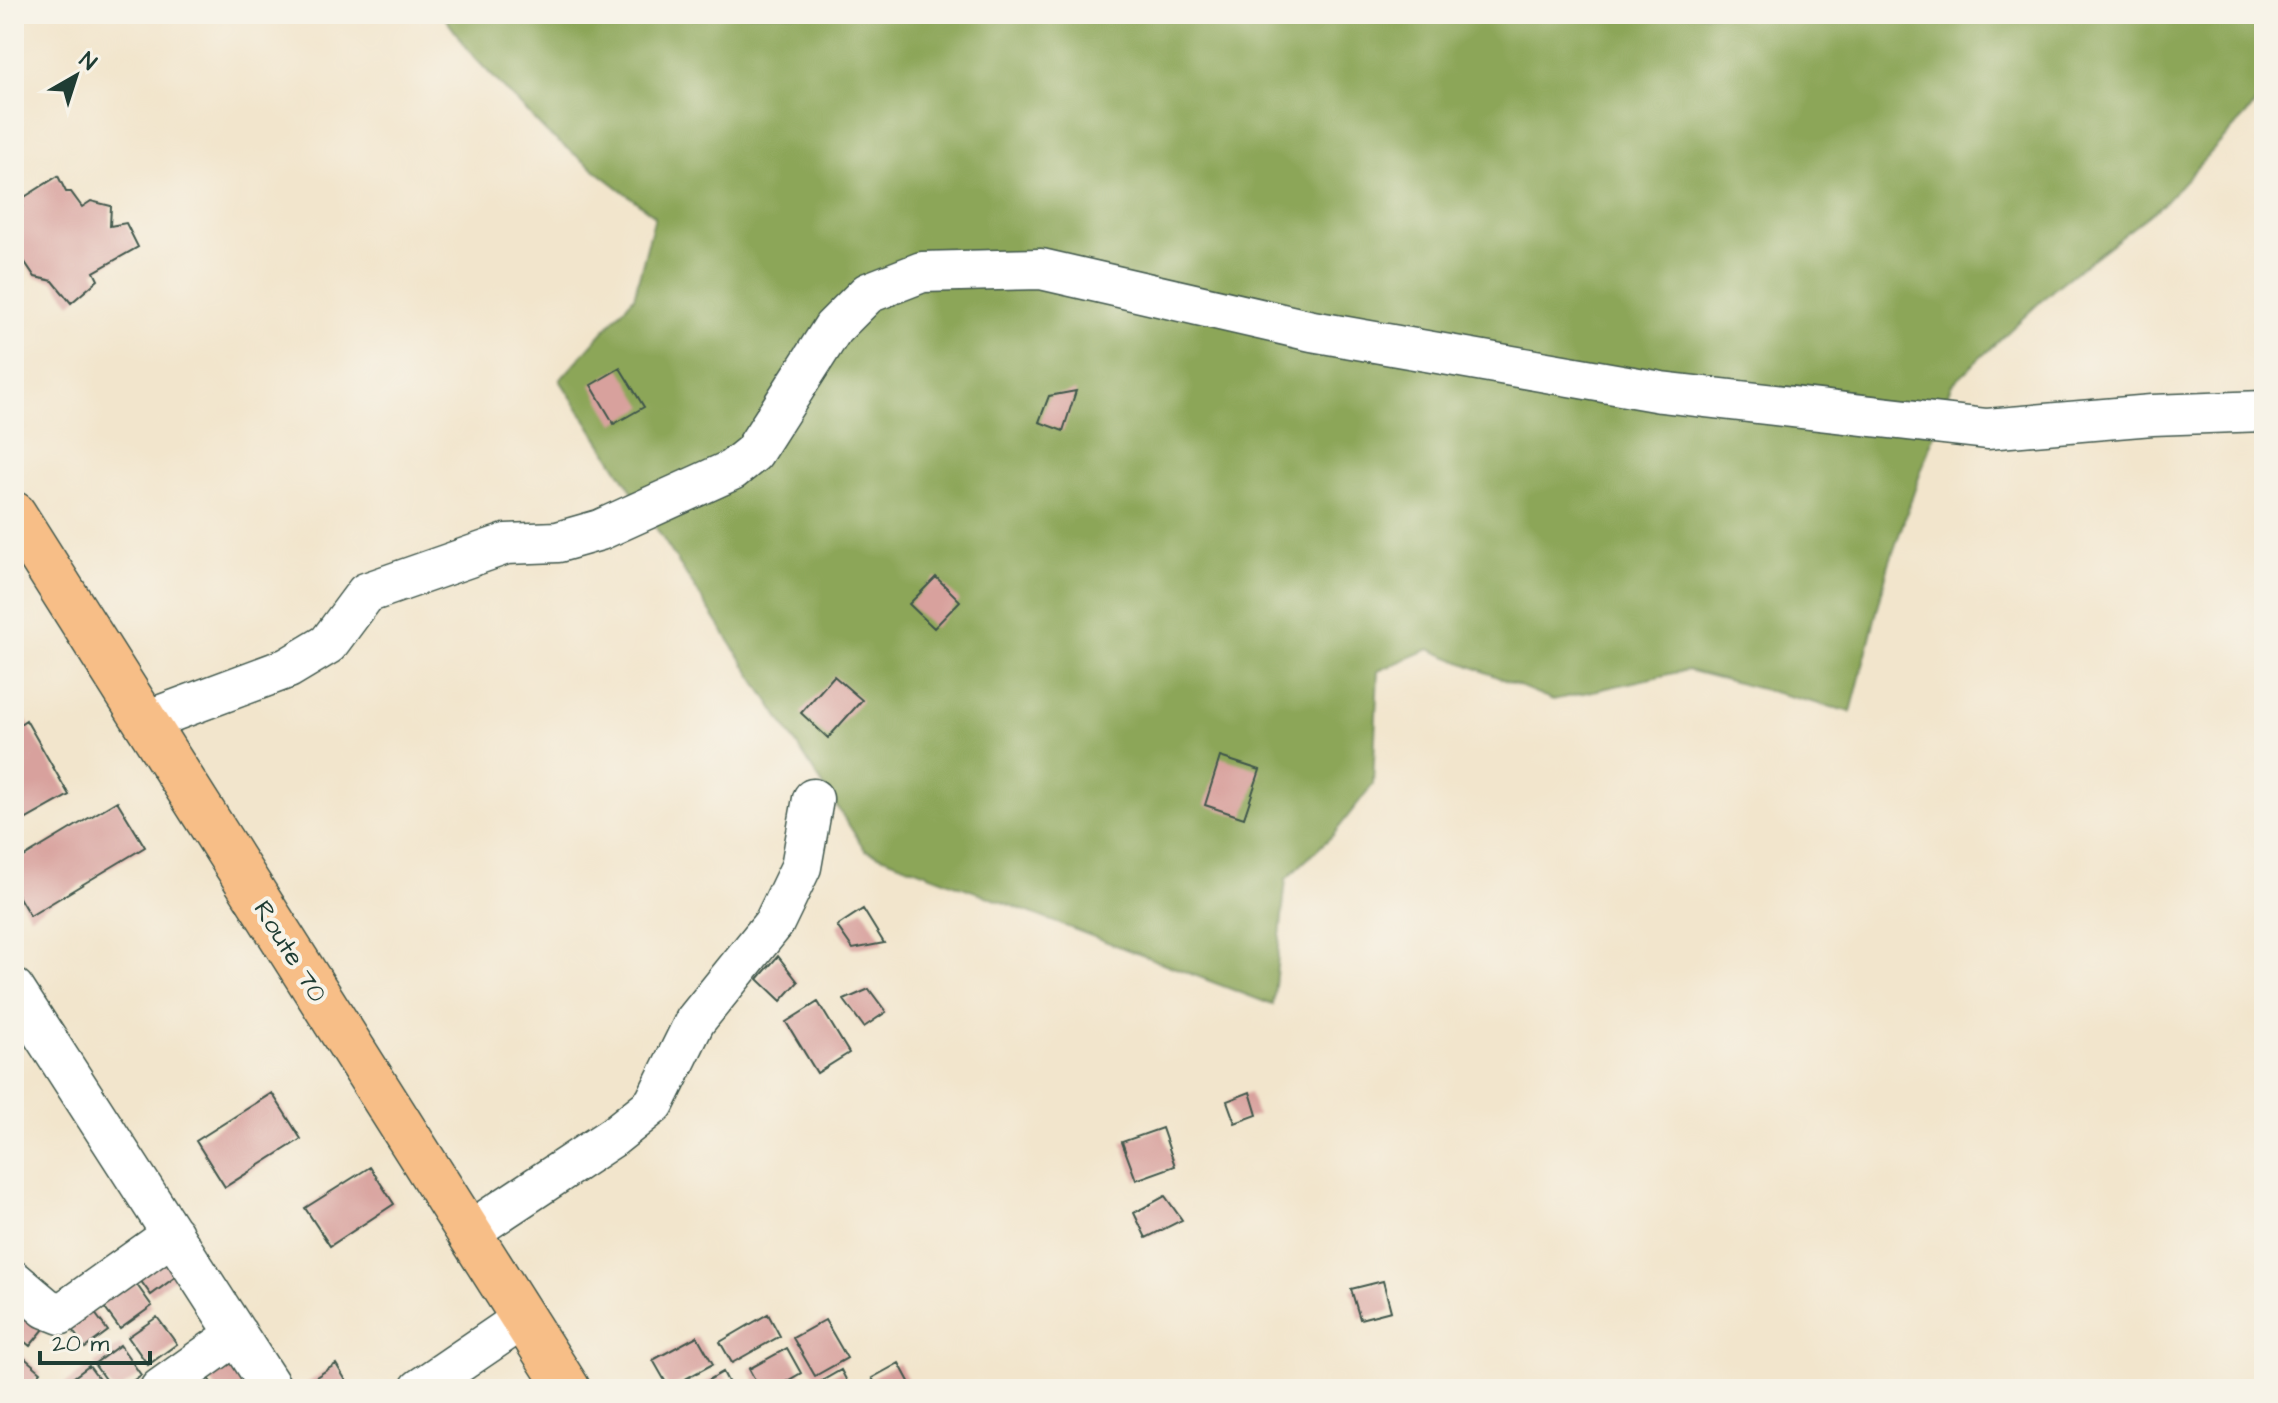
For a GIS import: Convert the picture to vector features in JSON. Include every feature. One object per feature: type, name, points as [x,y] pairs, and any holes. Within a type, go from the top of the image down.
[{"type":"highway","name":"Route 70","points":[[14,514],[568,1389]]},
{"type":"street","points":[[146,721],[288,668],[328,644],[366,593],[506,544],[558,542],[600,530],[732,470],[753,453],[833,328],[868,293],[922,272],[1041,269],[1312,331],[1661,392],[1987,429],[2152,415],[2264,411]]},
{"type":"street","points":[[469,1232],[614,1136],[654,1104],[695,1021],[774,923],[801,867],[813,799]]},
{"type":"street","points":[[14,989],[272,1389]]},
{"type":"street","points":[[14,1281],[46,1308],[61,1314],[173,1234]]},
{"type":"street","points":[[420,1389],[524,1318]]},
{"type":"street","points":[[160,1389],[237,1334]]},
{"type":"green space","points":[[442,14],[2264,14],[2264,95],[2163,204],[2055,288],[1951,385],[1889,564],[1851,712],[1687,670],[1553,700],[1429,649],[1378,671],[1373,784],[1333,835],[1286,879],[1273,1005],[865,850],[560,380],[634,297],[655,216],[547,133],[474,57]]},
{"type":"building","points":[[58,176],[66,192],[71,192],[82,207],[91,201],[111,206],[110,226],[126,223],[138,247],[94,272],[98,280],[71,303],[53,281],[35,277],[18,252],[23,198]]},
{"type":"building","points":[[620,368],[644,407],[614,424],[591,385]]},
{"type":"building","points":[[1076,391],[1063,431],[1039,422],[1049,396]]},
{"type":"building","points":[[936,577],[960,601],[934,628],[909,604]]},
{"type":"building","points":[[834,676],[862,700],[828,738],[801,713]]},
{"type":"building","points":[[26,720],[69,795],[14,826],[14,728]]},
{"type":"building","points":[[1220,757],[1260,770],[1244,818],[1205,805]]},
{"type":"building","points":[[117,801],[145,847],[30,916],[14,889],[14,863]]},
{"type":"building","points":[[863,909],[884,943],[853,949],[837,926]]},
{"type":"building","points":[[778,956],[798,982],[781,1001],[758,979]]},
{"type":"building","points":[[869,989],[886,1012],[864,1027],[844,1000]]},
{"type":"building","points":[[818,1002],[849,1053],[817,1073],[786,1022]]},
{"type":"building","points":[[1250,1092],[1257,1115],[1235,1123],[1227,1101]]},
{"type":"building","points":[[272,1093],[301,1139],[225,1187],[196,1141]]},
{"type":"building","points":[[1162,1128],[1175,1166],[1136,1180],[1122,1142]]},
{"type":"building","points":[[370,1167],[394,1204],[330,1246],[305,1208]]},
{"type":"building","points":[[1165,1196],[1182,1220],[1146,1238],[1134,1213]]},
{"type":"building","points":[[158,1246],[178,1275],[151,1295],[130,1266]]},
{"type":"building","points":[[127,1271],[152,1306],[120,1329],[95,1295]]},
{"type":"building","points":[[1383,1281],[1391,1311],[1360,1319],[1351,1289]]},
{"type":"building","points":[[14,1302],[53,1318],[30,1346],[14,1333]]},
{"type":"building","points":[[89,1305],[108,1331],[85,1348],[66,1321]]},
{"type":"building","points":[[768,1314],[780,1336],[732,1363],[720,1342]]},
{"type":"building","points":[[157,1317],[177,1344],[148,1365],[128,1337]]},
{"type":"building","points":[[825,1320],[847,1358],[815,1376],[793,1338]]},
{"type":"building","points":[[697,1336],[713,1364],[669,1388],[653,1360]]},
{"type":"building","points":[[120,1345],[141,1375],[121,1389],[112,1389],[94,1364]]},
{"type":"building","points":[[787,1348],[801,1373],[773,1389],[760,1389],[749,1369]]},
{"type":"building","points":[[14,1349],[41,1372],[27,1389],[14,1389]]},
{"type":"building","points":[[237,1356],[253,1389],[217,1389],[208,1377]]},
{"type":"building","points":[[899,1363],[913,1389],[879,1389],[872,1378]]},
{"type":"building","points":[[336,1364],[351,1389],[298,1389]]},
{"type":"building","points":[[89,1366],[106,1389],[64,1389],[62,1386]]},
{"type":"building","points":[[841,1370],[851,1389],[814,1389],[813,1386]]},
{"type":"building","points":[[723,1372],[732,1389],[693,1389]]}]
